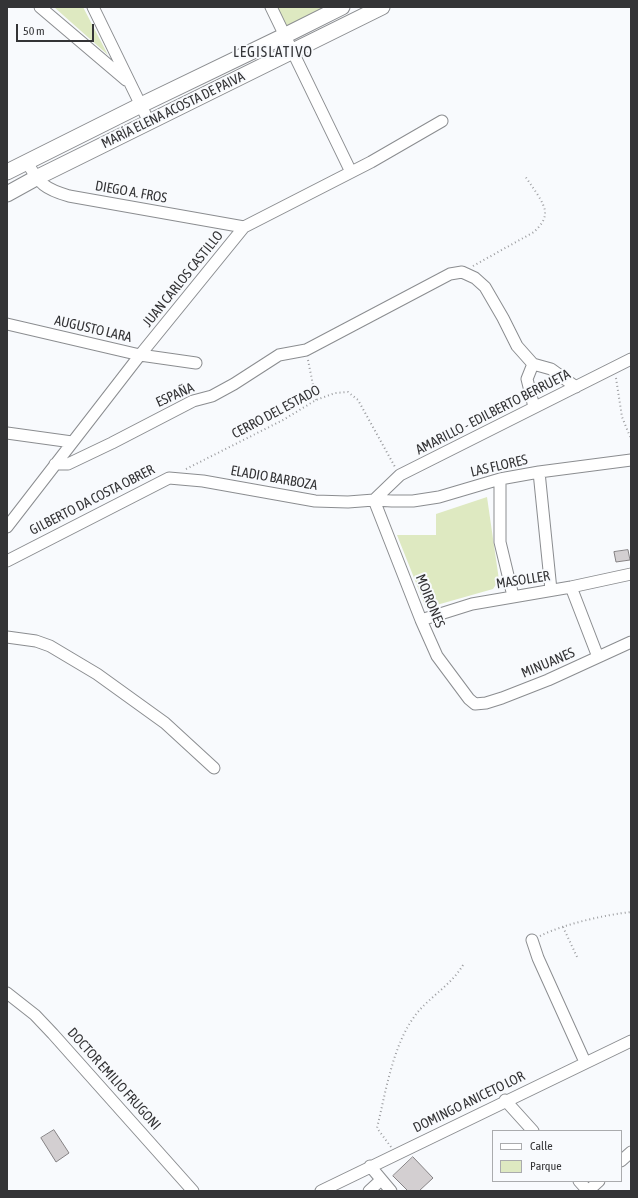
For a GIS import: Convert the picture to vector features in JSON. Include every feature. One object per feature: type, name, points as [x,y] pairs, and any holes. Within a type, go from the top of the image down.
[{"type":"street","points":[[40,7],[130,84]]},
{"type":"street","points":[[93,7],[148,122]]},
{"type":"street","points":[[271,7],[351,172]]},
{"type":"street","name":"MARÍA ELENA ACOSTA DE PAIVA","points":[[7,172],[342,7]]},
{"type":"street","name":"MARÍA ELENA ACOSTA DE PAIVA","points":[[7,194],[148,122],[382,7]]},
{"type":"street","name":"JUAN CARLOS CASTILLO","points":[[7,527],[140,355],[244,227],[371,162],[442,121]]},
{"type":"street","name":"DIEGO A. FROS","points":[[27,162],[36,178],[52,191],[69,196],[244,227]]},
{"type":"street","points":[[462,272],[474,278],[485,287],[504,318],[518,346],[533,364],[551,369],[576,387]]},
{"type":"street","name":"ESPAÑA","points":[[55,464],[68,464],[194,401],[212,396],[279,356],[306,350],[450,274],[462,272]]},
{"type":"street","name":"AUGUSTO LARA","points":[[7,324],[140,355],[196,363]]},
{"type":"street","name":"AMARILLO - EDILBERTO BERRUETA","points":[[374,500],[400,476],[631,359]]},
{"type":"street","points":[[533,364],[527,379],[534,407]]},
{"type":"street","points":[[7,433],[72,442]]},
{"type":"street","name":"LAS FLORES","points":[[374,500],[413,501],[439,497],[500,479],[539,472],[631,460]]},
{"type":"street","points":[[539,472],[551,590]]},
{"type":"street","name":"ELADIO BARBOZA","points":[[169,478],[204,481],[315,501],[348,502],[374,500]]},
{"type":"street","name":"GILBERTO DA COSTA OBRER","points":[[8,558],[169,478]]},
{"type":"street","points":[[500,479],[500,542],[513,596]]},
{"type":"street","name":"MOIRONES","points":[[374,500],[421,620],[437,656],[469,699],[475,704]]},
{"type":"street","name":"MASOLLER","points":[[421,620],[472,604],[571,587],[631,574]]},
{"type":"street","points":[[571,587],[598,657]]},
{"type":"street","points":[[7,637],[36,641],[50,646],[98,674],[165,723],[214,768]]},
{"type":"street","name":"MINUANES","points":[[475,704],[486,703],[502,698],[548,680],[631,642]]},
{"type":"street","points":[[532,940],[585,1062]]},
{"type":"street","name":"DOCTOR EMILIO FRUGONI","points":[[7,993],[35,1015],[53,1034],[192,1191]]},
{"type":"street","name":"DOMINGO ANICETO LOR","points":[[321,1191],[505,1100],[631,1040]]},
{"type":"street","points":[[505,1100],[532,1130]]},
{"type":"street","points":[[622,1160],[631,1152]]},
{"type":"street","points":[[370,1166],[391,1191]]},
{"type":"street","points":[[369,1191],[381,1180]]},
{"type":"street","points":[[580,1182],[588,1191],[598,1182]]},
{"type":"path","points":[[462,272],[534,232],[540,226],[545,214],[544,207],[525,176]]},
{"type":"path","points":[[306,350],[316,400]]},
{"type":"path","points":[[614,368],[622,417],[631,439]]},
{"type":"path","name":"CERRO DEL ESTADO","points":[[169,478],[283,420],[316,400],[335,393],[348,392],[358,400],[400,476]]},
{"type":"path","points":[[532,940],[563,926],[618,913],[631,912]]},
{"type":"path","points":[[563,926],[578,959]]},
{"type":"path","points":[[396,1154],[377,1128],[390,1074],[401,1040],[417,1013],[438,994],[463,965]]},
{"type":"green space","points":[[54,7],[83,7],[108,55]]},
{"type":"green space","points":[[277,7],[331,7],[291,27],[286,25]]},
{"type":"green space","points":[[487,497],[499,580],[493,589],[426,608],[397,535],[436,535],[436,514]]},
{"type":"building","points":[[628,550],[630,560],[616,562],[614,552]]},
{"type":"building","points":[[54,1130],[69,1153],[56,1162],[41,1138]]},
{"type":"building","points":[[413,1157],[433,1178],[419,1191],[408,1191],[393,1176]]},
{"type":"district","name":"LEGISLATIVO","points":[[273,52]]}]
